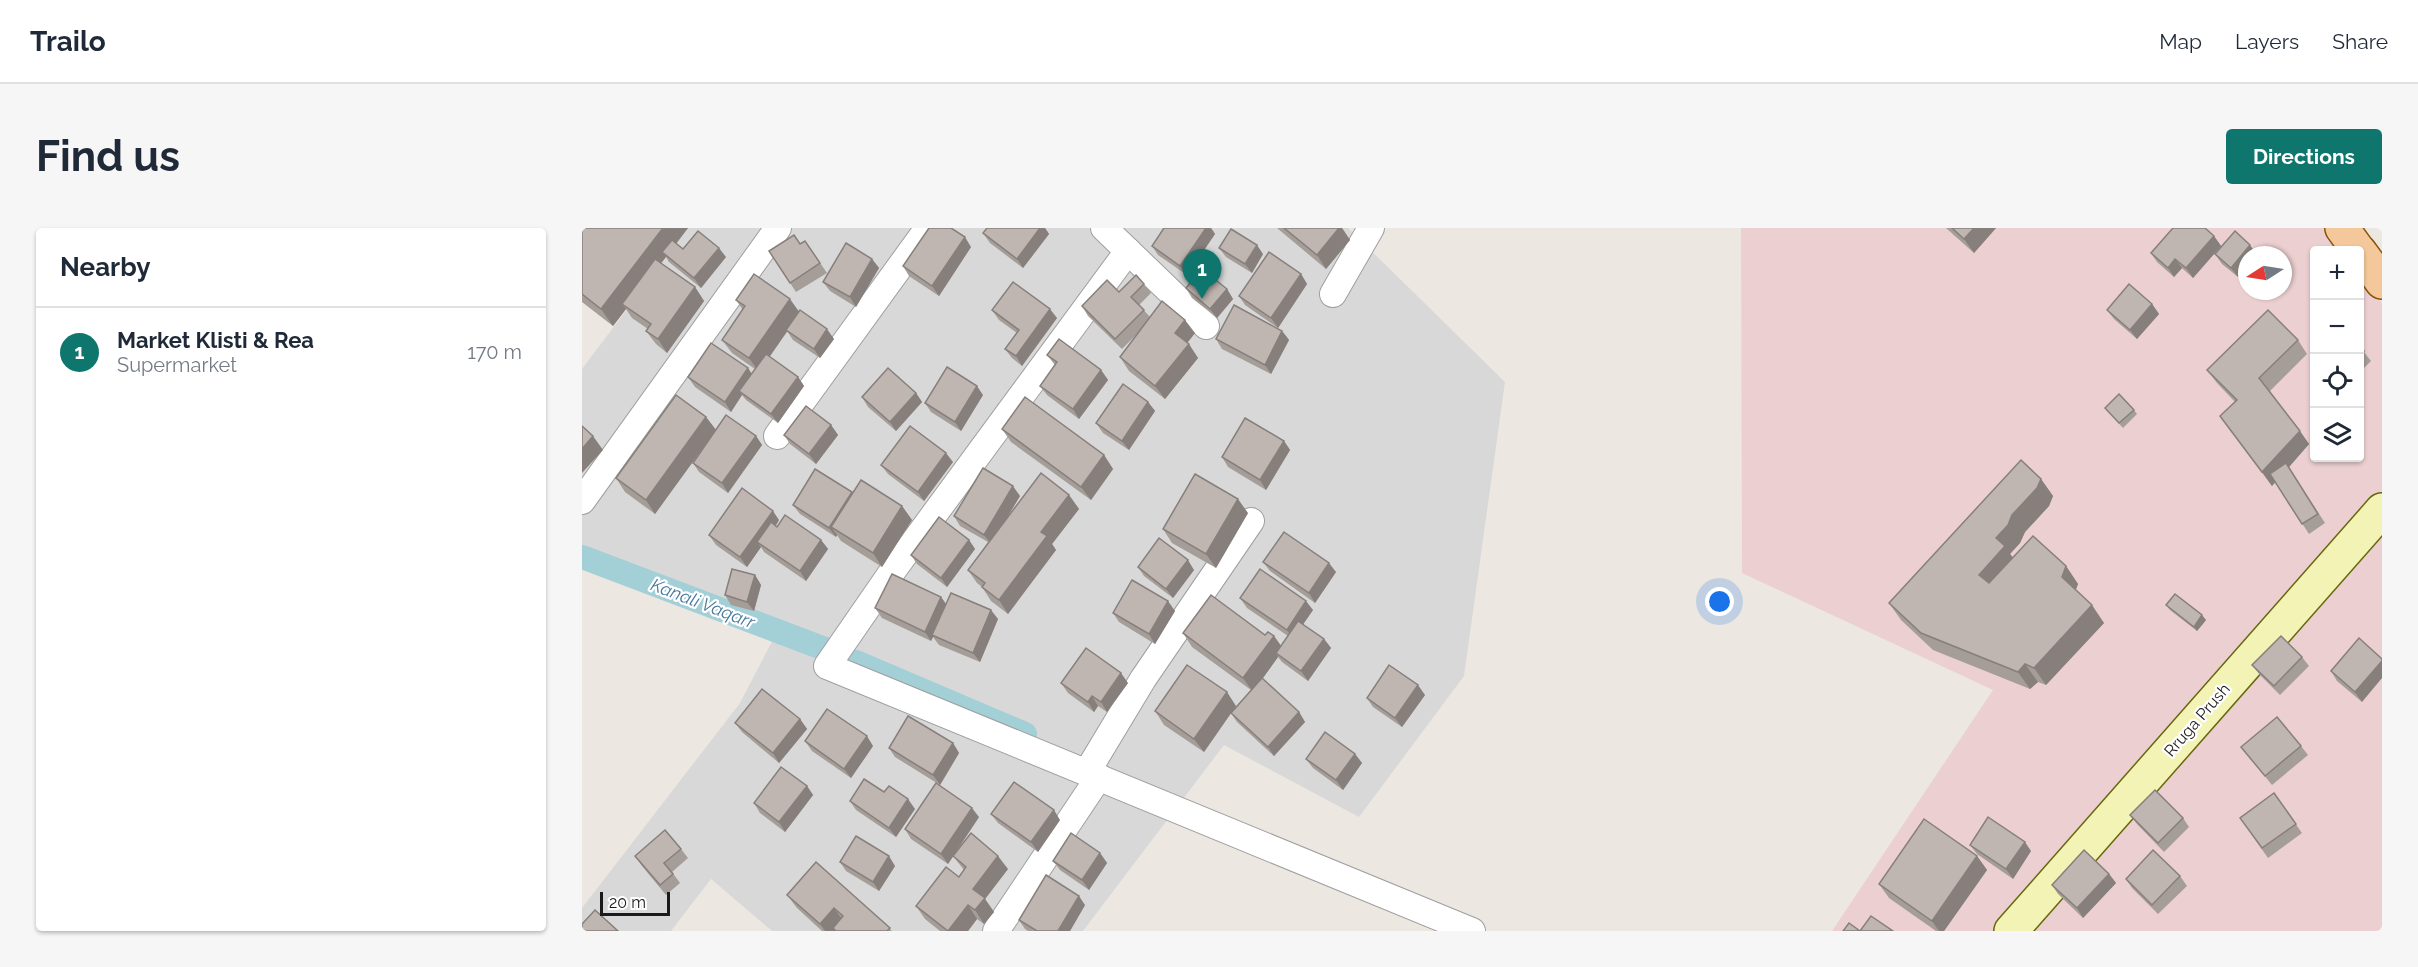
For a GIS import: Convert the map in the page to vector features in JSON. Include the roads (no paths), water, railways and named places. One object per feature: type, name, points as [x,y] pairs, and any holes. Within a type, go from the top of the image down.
[{"type":"main road","points":[[2342,228],[2355,246]]},
{"type":"main road","points":[[2364,258],[2382,282]]},
{"type":"street","points":[[582,501],[778,228]]},
{"type":"street","points":[[777,436],[928,228]]},
{"type":"street","points":[[1104,228],[1206,326]]},
{"type":"street","points":[[1333,294],[1371,228]]},
{"type":"street","points":[[1128,251],[894,569],[827,666],[1472,931]]},
{"type":"street","name":"Rruga Prush","points":[[2011,931],[2382,510]]},
{"type":"street","points":[[996,931],[1093,774],[1143,679],[1251,521]]},
{"type":"waterway","name":"Kanali Vaqarr","points":[[582,557],[825,649]]},
{"type":"waterway","points":[[856,662],[1025,734]]},
{"type":"place","name":"Market Klisti & Rea","points":[[1202,299]]}]
